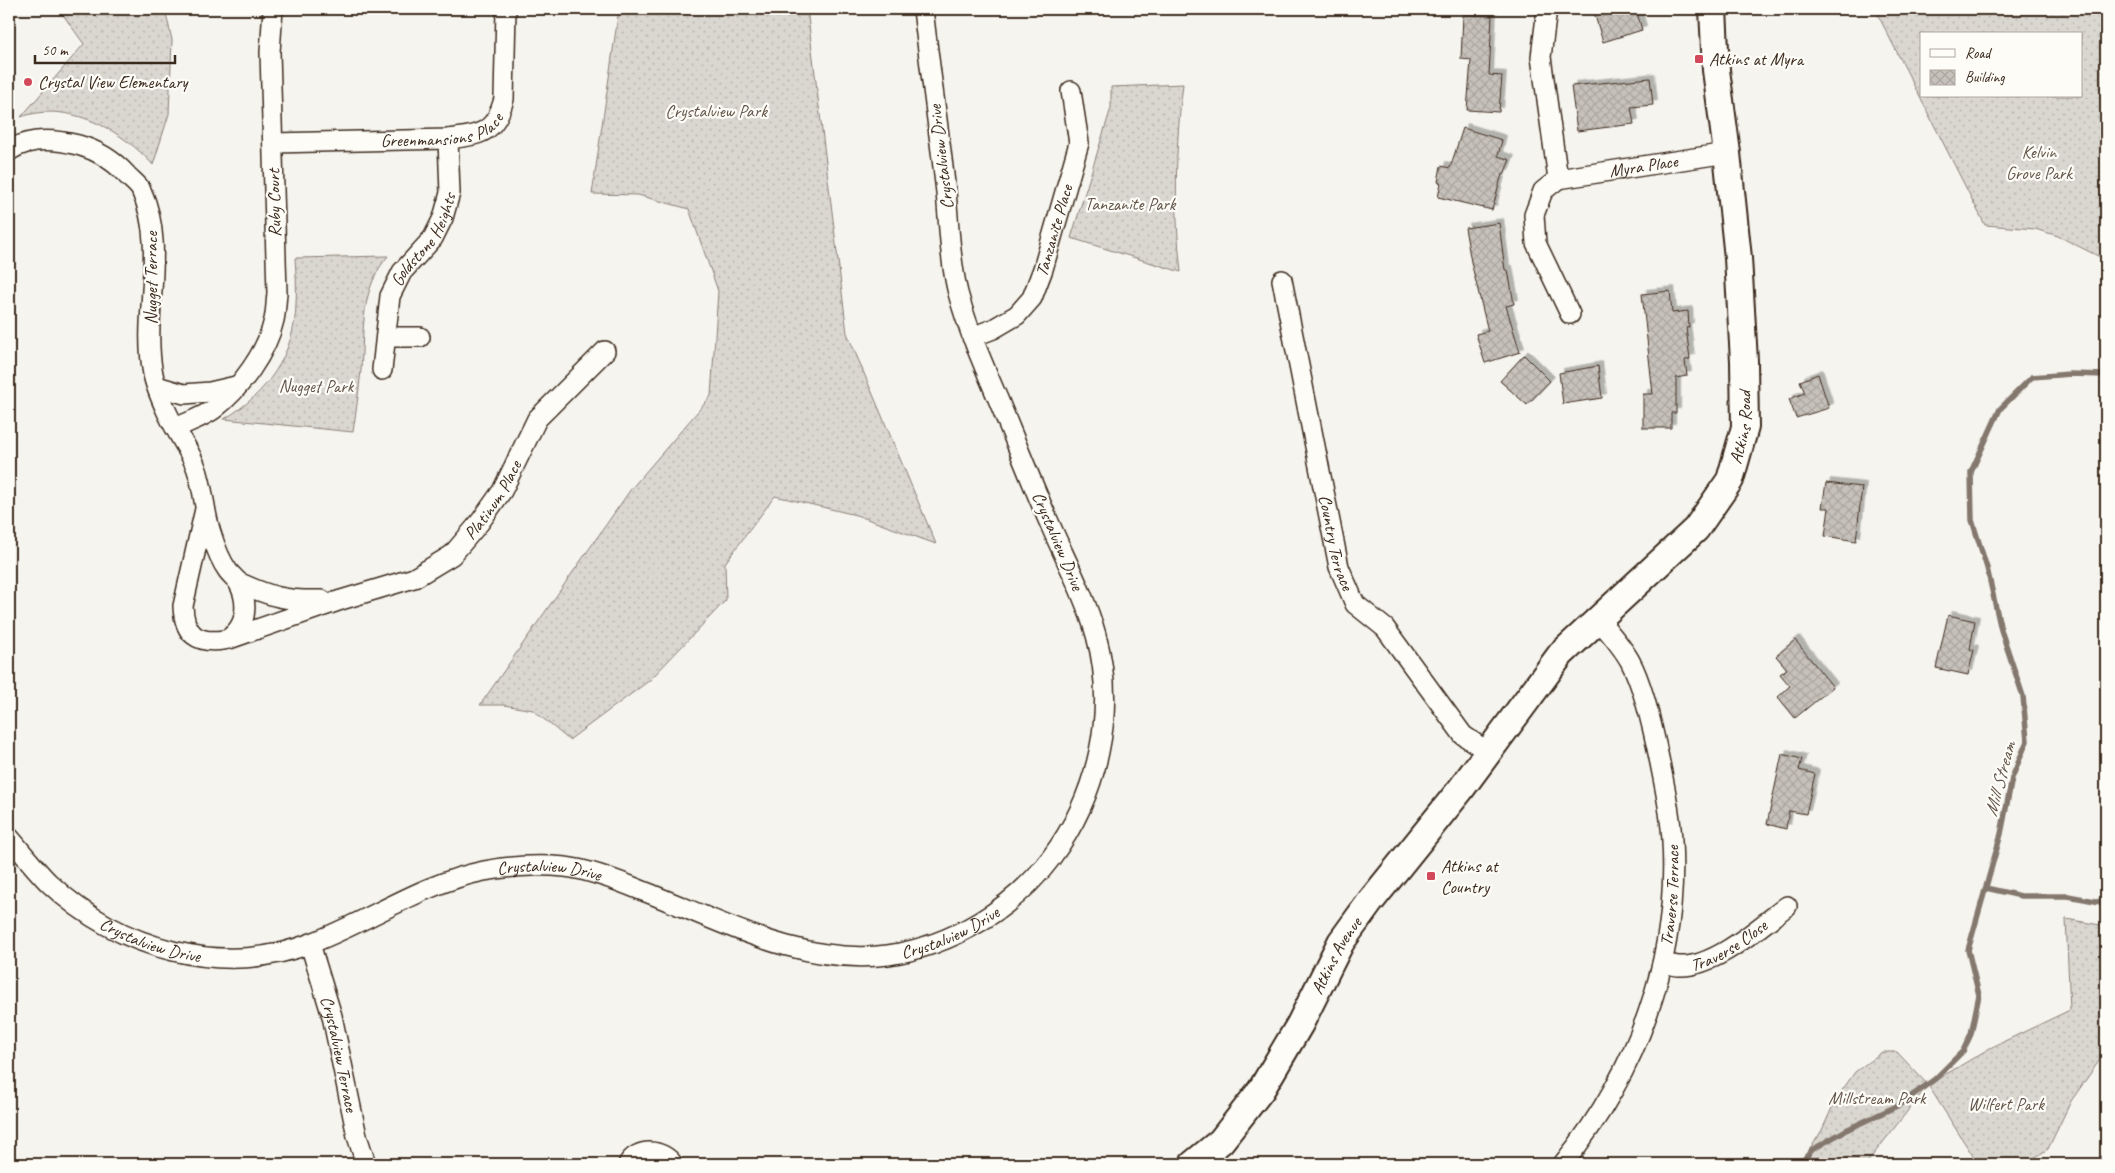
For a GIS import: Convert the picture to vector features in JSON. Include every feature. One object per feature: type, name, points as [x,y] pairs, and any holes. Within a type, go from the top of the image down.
[{"type":"street","name":"Ruby Court","points":[[176,428],[213,410],[236,386],[251,369],[264,349],[274,320],[276,293],[270,52],[273,9]]},
{"type":"street","name":"Greenmansions Place","points":[[273,143],[448,140],[477,135],[492,127],[500,113],[504,99],[506,9]]},
{"type":"street","name":"Crystalview Drive","points":[[9,837],[48,882],[83,910],[116,931],[156,947],[192,956],[238,959],[275,955],[310,944],[459,876],[515,866],[569,868],[623,883],[777,944],[832,956],[887,955],[933,944],[972,926],[1003,907],[1038,875],[1067,836],[1086,800],[1100,752],[1104,717],[1103,675],[1096,635],[972,337],[957,288],[923,9]]},
{"type":"street","name":"Atkins Road","points":[[1488,752],[1561,654],[1696,529],[1730,480],[1745,427],[1744,361],[1728,152],[1716,70],[1713,9]]},
{"type":"street","points":[[1546,17],[1542,58],[1558,179],[1543,191],[1534,215],[1536,243],[1570,314]]},
{"type":"street","name":"Tanzanite Place","points":[[972,337],[993,329],[1017,315],[1032,298],[1043,269],[1078,143],[1071,91]]},
{"type":"street","name":"Nugget Terrace","points":[[9,152],[16,146],[33,140],[67,142],[94,149],[118,166],[140,188],[150,216],[153,239],[151,346],[153,375],[166,411],[196,466],[204,493],[205,509],[218,552],[228,571],[238,582],[244,597],[245,615],[240,628],[229,639],[213,641],[200,639],[189,631],[183,620],[183,606],[205,509]]},
{"type":"street","name":"Goldstone Heights","points":[[382,370],[390,296],[402,272],[433,238],[443,218],[450,193],[448,140]]},
{"type":"street","name":"Myra Place","points":[[1558,179],[1728,152]]},
{"type":"street","name":"Country Terrace","points":[[1282,280],[1339,567],[1355,604],[1386,628],[1464,735],[1488,752]]},
{"type":"street","points":[[386,337],[420,337]]},
{"type":"street","name":"Platinum Place","points":[[229,639],[341,600],[414,578],[452,555],[502,492],[537,419],[605,351]]},
{"type":"street","points":[[158,386],[184,394],[210,392],[236,386]]},
{"type":"street","name":"Platinum Place","points":[[238,582],[268,596],[293,601],[341,600]]},
{"type":"street","name":"Traverse Terrace","points":[[1563,1164],[1585,1136],[1616,1087],[1640,1035],[1664,963],[1672,888],[1672,842],[1665,787],[1655,735],[1630,662],[1618,643],[1598,619]]},
{"type":"street","name":"Atkins Avenue","points":[[1193,1164],[1221,1141],[1262,1090],[1300,1024],[1341,942],[1370,902],[1419,843],[1488,752]]},
{"type":"street","name":"Traverse Close","points":[[1664,963],[1680,967],[1705,962],[1734,945],[1787,906]]},
{"type":"street","name":"Crystalview Terrace","points":[[310,944],[332,1016],[357,1136],[366,1164]]},
{"type":"street","points":[[628,1164],[639,1154],[650,1152],[660,1153],[673,1164]]},
{"type":"green space","points":[[61,9],[165,9],[172,40],[169,114],[153,165],[126,140],[110,130],[75,115],[57,112],[21,117],[84,44],[61,12]]},
{"type":"green space","name":"Crystalview Park","points":[[619,9],[807,9],[847,333],[936,544],[856,515],[775,496],[725,563],[726,600],[650,680],[569,740],[533,710],[504,705],[480,705],[631,489],[711,396],[718,291],[689,209],[638,195],[592,194]]},
{"type":"green space","name":"Kelvin Grove Park","points":[[1902,9],[2106,9],[2106,260],[2058,236],[2035,229],[1985,225],[1920,98],[2082,98],[2082,32],[1920,32],[1920,97],[1877,13]]},
{"type":"green space","name":"Tanzanite Park","points":[[1183,84],[1176,178],[1181,272],[1071,238],[1111,108],[1111,87]]},
{"type":"green space","name":"Nugget Park","points":[[388,256],[372,282],[365,310],[361,370],[353,432],[224,419],[253,398],[265,385],[284,356],[294,322],[296,304],[295,258]]},
{"type":"green space","name":"Wilfert Park","points":[[2066,919],[2106,926],[2106,1051],[2071,1101],[2048,1149],[2025,1164],[1978,1164],[1928,1085],[1990,1048],[2070,1010]]},
{"type":"green space","name":"Millstream Park","points":[[1882,1052],[1897,1052],[1928,1085],[1866,1164],[1801,1164],[1822,1130],[1836,1099],[1855,1072]]},
{"type":"building","points":[[1593,9],[1636,9],[1642,30],[1603,42]]},
{"type":"building","points":[[1463,15],[1492,16],[1489,75],[1502,76],[1499,112],[1467,110],[1471,60],[1461,59]]},
{"type":"building","points":[[1650,78],[1653,105],[1631,107],[1634,124],[1577,131],[1571,86]]},
{"type":"building","points":[[1463,128],[1502,140],[1498,156],[1510,160],[1504,174],[1502,174],[1492,210],[1438,197],[1441,183],[1438,182],[1441,166],[1450,168]]},
{"type":"building","points":[[1499,223],[1505,270],[1508,270],[1514,304],[1506,306],[1520,352],[1485,363],[1476,334],[1488,331],[1471,262],[1465,228]]},
{"type":"building","points":[[1670,291],[1672,313],[1688,311],[1689,327],[1686,328],[1690,359],[1685,360],[1687,376],[1676,378],[1676,413],[1671,413],[1671,428],[1643,428],[1643,394],[1653,394],[1642,294]]},
{"type":"building","points":[[1524,355],[1550,381],[1527,405],[1500,381]]},
{"type":"building","points":[[1598,366],[1602,398],[1563,404],[1559,373]]},
{"type":"building","points":[[1818,374],[1829,408],[1796,418],[1789,399],[1805,393],[1800,381]]},
{"type":"building","points":[[1826,483],[1862,487],[1856,541],[1825,536],[1829,508],[1822,508]]},
{"type":"building","points":[[1948,615],[1975,621],[1970,649],[1974,650],[1968,675],[1936,668]]},
{"type":"building","points":[[1795,640],[1833,687],[1795,718],[1778,697],[1790,686],[1780,674],[1787,669],[1776,656]]},
{"type":"building","points":[[1782,754],[1802,759],[1799,770],[1815,774],[1806,814],[1789,811],[1786,829],[1767,824]]},
{"type":"waterway","name":"Mill Stream","points":[[1800,1164],[1812,1150],[1846,1130],[1899,1105],[1935,1079],[1963,1051],[1971,1034],[1979,995],[1968,950],[2001,834],[2012,778],[2027,741],[2023,696],[2001,630],[1987,568],[1972,520],[1971,472],[2000,409],[2032,377],[2070,374],[2106,375]]},
{"type":"waterway","points":[[1986,888],[2021,896],[2068,896],[2106,903]]},
{"type":"place","name":"Atkins at Myra","points":[[1699,59]]},
{"type":"place","name":"Crystal View Elementary","points":[[28,82]]},
{"type":"place","name":"Atkins at Country","points":[[1431,876]]}]
